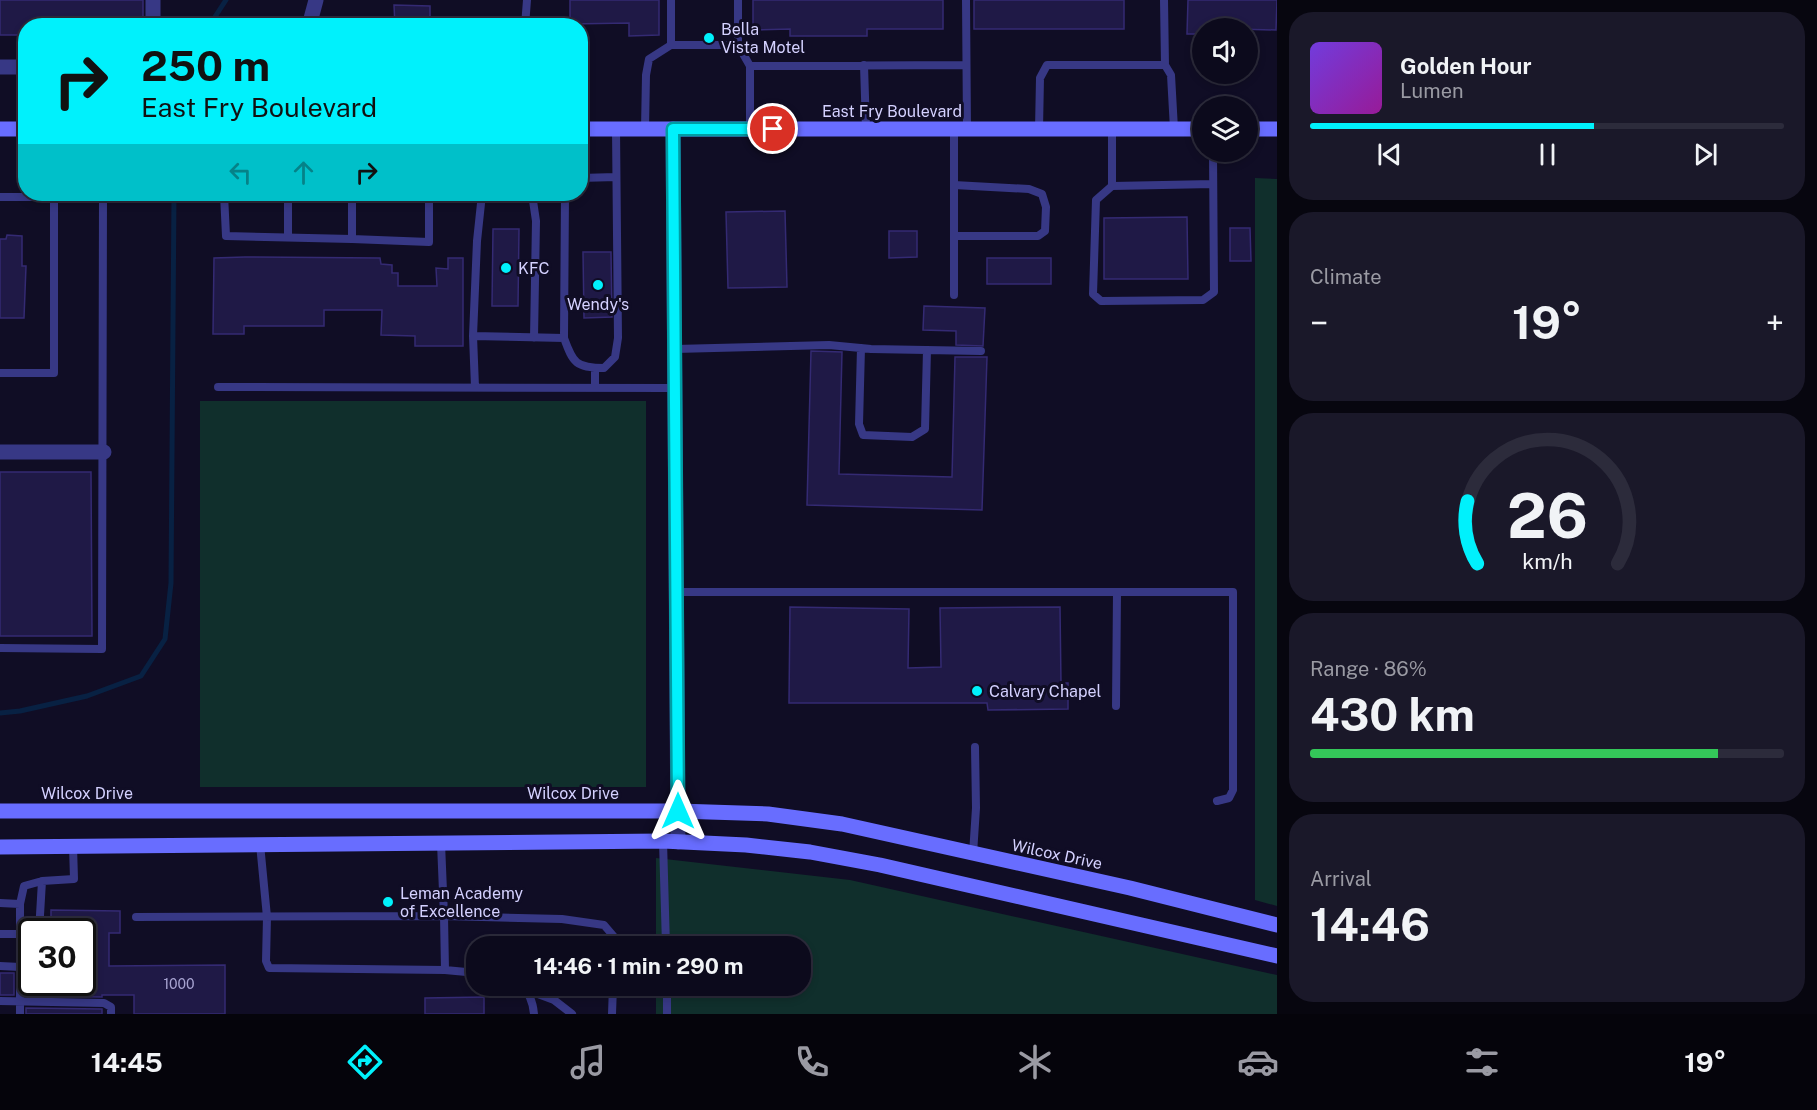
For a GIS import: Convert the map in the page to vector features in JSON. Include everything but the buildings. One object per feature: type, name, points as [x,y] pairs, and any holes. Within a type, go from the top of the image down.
[{"type":"street","points":[[153,0],[153,18]]},
{"type":"street","points":[[311,18],[315,0]]},
{"type":"street","points":[[0,67],[18,67]]},
{"type":"street","points":[[0,129],[18,129]]},
{"type":"street","name":"East Fry Boulevard","points":[[588,129],[1192,129]]},
{"type":"street","points":[[671,842],[678,811],[673,129]]},
{"type":"street","points":[[1258,129],[1277,129]]},
{"type":"street","points":[[0,452],[104,452]]},
{"type":"street","name":"Wilcox Drive","points":[[0,811],[678,811],[768,814],[842,824],[1130,888],[1277,925]]},
{"type":"street","points":[[0,847],[671,842],[746,845],[800,851],[880,865],[1277,956]]},
{"type":"lane","points":[[525,18],[526,0]]},
{"type":"lane","points":[[671,0],[671,45]]},
{"type":"lane","points":[[738,0],[738,45],[750,66],[750,129]]},
{"type":"lane","points":[[954,295],[954,186],[966,65],[966,0]]},
{"type":"lane","points":[[1164,0],[1165,65],[1171,75],[1174,129]]},
{"type":"lane","points":[[645,129],[646,75],[649,59],[671,45],[738,45]]},
{"type":"lane","points":[[864,65],[866,129]]},
{"type":"lane","points":[[750,66],[966,65]]},
{"type":"lane","points":[[1039,129],[1040,78],[1047,65],[1165,65]]},
{"type":"lane","points":[[565,201],[564,338],[571,357],[584,368],[604,368],[615,357],[618,338],[616,129]]},
{"type":"lane","points":[[1112,129],[1112,186]]},
{"type":"lane","points":[[1213,162],[1214,292],[1203,300],[1101,301],[1094,294],[1096,200],[1112,186],[1213,184]]},
{"type":"lane","points":[[588,178],[616,177]]},
{"type":"lane","points":[[954,186],[1029,189],[1042,194],[1046,207],[1044,231],[1038,236],[954,236]]},
{"type":"lane","points":[[0,196],[18,196]]},
{"type":"lane","points":[[0,373],[54,373],[54,201]]},
{"type":"lane","points":[[0,648],[102,649],[103,201]]},
{"type":"lane","points":[[224,201],[226,236],[429,242],[429,201]]},
{"type":"lane","points":[[288,201],[288,237]]},
{"type":"lane","points":[[352,201],[352,239]]},
{"type":"lane","points":[[475,387],[473,336],[481,201]]},
{"type":"lane","points":[[533,201],[536,221],[534,338]]},
{"type":"lane","points":[[473,336],[564,338]]},
{"type":"lane","points":[[675,349],[830,345],[981,351]]},
{"type":"lane","points":[[861,348],[859,424],[863,435],[912,437],[925,429],[927,350]]},
{"type":"lane","points":[[594,388],[595,368]]},
{"type":"lane","points":[[218,387],[675,388]]},
{"type":"lane","points":[[677,592],[1233,592],[1233,790],[1229,798],[1217,801]]},
{"type":"lane","points":[[1116,706],[1117,592]]},
{"type":"lane","points":[[973,854],[976,808],[975,747]]},
{"type":"lane","points":[[666,936],[671,842]]},
{"type":"lane","points":[[441,843],[445,970]]},
{"type":"lane","points":[[260,844],[267,917],[266,961],[269,968],[466,972]]},
{"type":"lane","points":[[20,918],[24,886],[42,881],[74,879],[73,846]]},
{"type":"lane","points":[[40,918],[42,881]]},
{"type":"lane","points":[[0,903],[20,904]]},
{"type":"lane","points":[[136,916],[444,916],[562,919],[604,925],[613,936]]},
{"type":"lane","points":[[0,934],[18,934]]},
{"type":"lane","points":[[0,966],[18,967]]},
{"type":"lane","points":[[20,996],[20,1014]]},
{"type":"lane","points":[[528,996],[534,1007],[534,1014]]},
{"type":"lane","points":[[544,996],[554,1000],[572,1014]]},
{"type":"lane","points":[[612,1014],[613,996]]},
{"type":"lane","points":[[667,996],[667,1014]]},
{"type":"lane","points":[[0,1002],[104,1003],[111,1007],[111,1014]]},
{"type":"green space","points":[[1255,178],[1277,179],[1277,906],[1255,900]]},
{"type":"green space","points":[[200,401],[646,401],[646,787],[200,787]]},
{"type":"green space","points":[[656,858],[850,880],[1277,975],[1277,1014],[656,1014],[656,996],[811,996],[811,936],[656,936]]},
{"type":"waterway","points":[[214,18],[226,0]]},
{"type":"waterway","points":[[0,713],[20,711],[87,696],[141,676],[165,639],[171,583],[174,201]]},
{"type":"place","name":"Bella Vista Motel","points":[[709,38]]},
{"type":"place","name":"KFC","points":[[506,268]]},
{"type":"place","name":"Wendy's","points":[[598,285]]},
{"type":"place","name":"Calvary Chapel","points":[[977,691]]},
{"type":"place","name":"Leman Academy of Excellence","points":[[388,902]]},
{"type":"route","points":[[678,811],[673,129],[773,129]]}]
